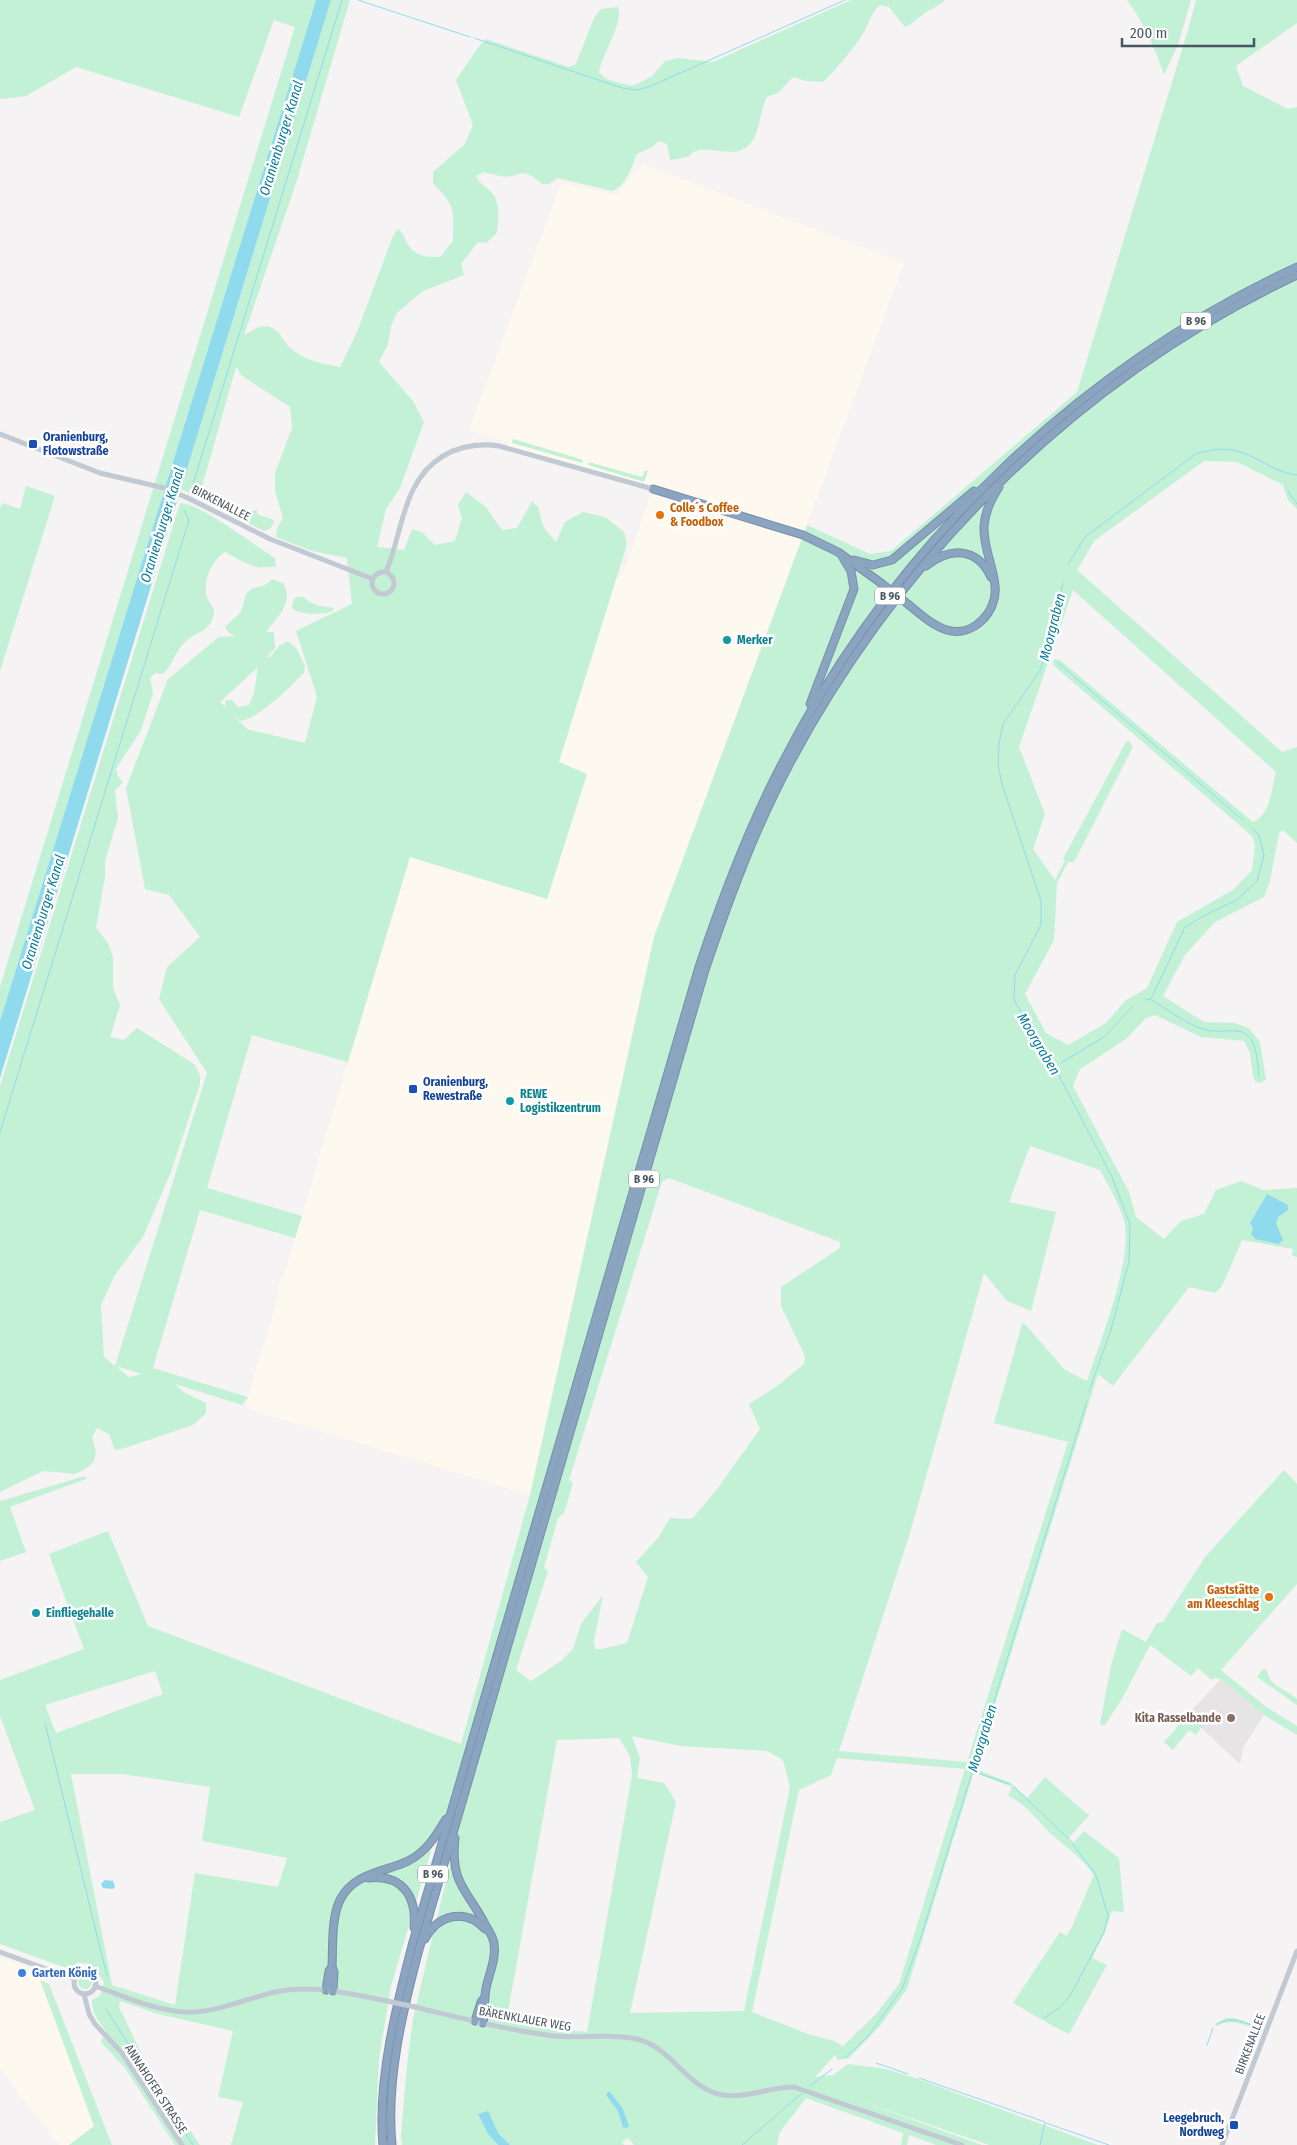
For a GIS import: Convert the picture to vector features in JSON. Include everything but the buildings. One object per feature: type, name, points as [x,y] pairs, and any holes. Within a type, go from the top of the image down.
[{"type":"highway","name":"B 96","points":[[383,2145],[387,2068],[393,2028],[413,1942],[699,966],[743,845],[784,759],[803,723],[864,628],[930,545],[992,480],[1070,410],[1140,357],[1212,311],[1297,267]]},
{"type":"highway","name":"B 96","points":[[392,2145],[391,2104],[394,2069],[403,2014],[418,1952],[702,980],[726,908],[761,822],[809,728],[863,643],[914,575],[974,508],[1038,447],[1106,390],[1144,363],[1216,318],[1297,275]]},
{"type":"highway","points":[[838,552],[938,626],[954,631],[962,631],[985,618],[993,604],[995,586],[986,546],[984,524],[992,498],[1004,478]]},
{"type":"highway","points":[[653,490],[781,527],[867,564],[883,564],[892,560],[976,490],[992,480]]},
{"type":"highway","points":[[803,723],[854,589],[851,571],[838,552]]},
{"type":"highway","points":[[914,575],[936,558],[946,554],[964,553],[974,557],[983,564],[995,586]]},
{"type":"highway","points":[[329,1990],[329,1971],[332,1967],[336,1913],[340,1901],[352,1884],[407,1861],[426,1848],[439,1832],[453,1806]]},
{"type":"highway","points":[[457,1818],[454,1849],[455,1871],[464,1893],[482,1919],[493,1941],[494,1957],[485,1997],[483,2023]]},
{"type":"highway","points":[[363,1878],[373,1877],[391,1880],[406,1891],[415,1910],[413,1942]]},
{"type":"highway","points":[[418,1952],[433,1926],[453,1916],[474,1919],[490,1935]]},
{"type":"highway","points":[[474,2021],[481,2002],[485,1997]]},
{"type":"street","name":"BIRKENALLEE","points":[[0,434],[100,473],[164,488],[184,496],[270,539],[373,578],[372,585],[380,594],[388,592],[394,586],[394,580],[386,572],[409,497],[418,480],[440,458],[461,448],[484,444],[499,446],[653,490]]},
{"type":"street","points":[[373,578],[378,573],[386,572]]},
{"type":"street","name":"BIRKENALLEE","points":[[1222,2145],[1297,1951]]},
{"type":"street","points":[[0,1952],[74,1979]]},
{"type":"street","points":[[80,1972],[89,1972],[95,1978],[95,1986],[91,1992],[84,1994],[76,1989],[74,1979],[80,1972]]},
{"type":"street","name":"BÄRENKLAUER WEG","points":[[95,1986],[157,2008],[185,2012],[210,2010],[282,1991],[329,1990],[483,2023],[555,2036],[624,2037],[640,2040],[664,2053],[690,2079],[710,2091],[720,2094],[738,2095],[770,2088],[794,2087],[962,2145]]},
{"type":"street","name":"ANNAHOFER STRASSE","points":[[84,1994],[89,2014],[95,2024],[122,2053],[182,2145]]},
{"type":"shaded area","points":[[643,164],[904,263],[654,937],[530,1495],[245,1408],[279,1293],[277,1292],[281,1278],[283,1278],[410,857],[547,899],[587,774],[558,762],[616,580],[624,571],[652,490],[507,448],[508,442],[469,430],[561,183],[616,195]]},
{"type":"shaded area","name":"Kita Rasselbande","points":[[1221,1679],[1264,1715],[1243,1748],[1240,1764],[1200,1727],[1205,1722],[1192,1710]]},
{"type":"shaded area","points":[[0,1957],[51,1976],[49,1984],[41,1981],[94,2127],[69,2145],[59,2145],[0,2069]]},
{"type":"green space","points":[[0,0],[316,0],[0,1021],[0,987],[295,27],[274,20],[239,117],[76,67],[26,96],[0,99]]},
{"type":"green space","points":[[331,0],[350,0],[297,180],[244,335],[259,327],[273,328],[289,347],[300,355],[320,363],[340,367],[357,332],[393,236],[398,229],[412,250],[423,256],[440,257],[453,241],[452,210],[446,198],[433,184],[433,172],[465,144],[473,125],[456,80],[486,39],[569,67],[576,64],[594,18],[601,9],[618,7],[618,21],[599,72],[606,79],[632,86],[651,77],[665,61],[678,58],[713,62],[851,0],[945,0],[905,27],[889,7],[880,5],[855,45],[823,82],[806,81],[793,77],[778,93],[767,97],[755,136],[749,145],[742,150],[727,152],[702,150],[695,151],[687,157],[670,160],[667,144],[659,141],[652,147],[637,154],[625,181],[612,191],[558,178],[549,184],[542,184],[529,174],[524,173],[507,177],[484,172],[476,176],[494,195],[496,200],[498,210],[497,233],[486,243],[478,242],[461,264],[464,275],[423,291],[397,313],[391,326],[388,344],[379,362],[413,401],[424,422],[400,488],[386,509],[377,547],[404,550],[412,529],[422,532],[435,545],[455,541],[462,518],[458,505],[466,492],[486,507],[502,530],[517,528],[532,501],[538,507],[544,528],[556,542],[565,522],[583,512],[605,517],[624,532],[627,544],[559,762],[587,774],[547,899],[410,857],[348,1062],[252,1035],[207,1188],[302,1216],[295,1238],[200,1210],[153,1368],[248,1397],[242,1405],[175,1384],[183,1392],[206,1403],[206,1413],[193,1425],[115,1450],[109,1434],[97,1428],[92,1437],[96,1452],[94,1461],[88,1467],[75,1474],[43,1471],[0,1492],[0,1086],[180,503],[200,510],[228,526],[275,558],[276,566],[255,566],[225,552],[215,561],[209,573],[206,587],[208,600],[214,610],[211,622],[209,626],[182,646],[163,674],[155,673],[150,678],[153,693],[141,730],[116,769],[118,776],[123,782],[115,790],[118,818],[105,861],[105,877],[96,928],[108,943],[113,957],[113,988],[120,1005],[110,1037],[124,1040],[137,1028],[194,1064],[200,1075],[200,1084],[171,1172],[143,1237],[115,1275],[101,1305],[104,1357],[115,1366],[207,1073],[159,999],[167,967],[200,937],[169,895],[145,889],[126,788],[168,679],[219,637],[235,636],[229,633],[225,627],[241,612],[246,594],[253,588],[263,586],[273,579],[284,584],[287,598],[283,610],[266,632],[274,632],[275,648],[267,657],[270,657],[280,645],[288,641],[297,649],[305,666],[304,673],[275,701],[258,714],[241,721],[234,716],[247,729],[305,743],[317,697],[296,631],[352,604],[347,558],[312,551],[276,537],[277,528],[283,518],[275,491],[275,473],[292,428],[290,407],[242,376],[236,367],[199,497],[181,489]],"holes":[[[258,667],[254,693],[249,705],[238,707],[232,700],[226,700],[225,706],[220,702]],[[116,1366],[142,1374],[129,1377]]]},
{"type":"green space","points":[[1127,0],[1191,0],[1178,45],[1164,75],[1148,36]]},
{"type":"green space","points":[[1196,0],[1297,0],[1297,23],[1236,66],[1243,86],[1288,109],[1297,107],[1297,509],[1288,500],[1283,485],[1237,462],[1204,461],[1094,541],[1077,570],[1282,752],[1297,747],[1297,843],[1283,830],[1279,833],[1270,881],[1264,897],[1215,922],[1185,955],[1163,996],[1204,1022],[1235,1023],[1249,1028],[1260,1042],[1266,1079],[1261,1083],[1256,1082],[1253,1076],[1250,1053],[1244,1041],[1201,1037],[1155,1015],[1146,1018],[1126,1039],[1080,1069],[1073,1086],[1129,1192],[1136,1217],[1164,1239],[1181,1221],[1204,1214],[1216,1190],[1241,1181],[1263,1190],[1297,1188],[1297,1257],[1292,1256],[1293,1249],[1242,1240],[1222,1286],[1215,1293],[1189,1287],[1113,1386],[1098,1374],[975,1769],[1011,1783],[1027,1798],[1045,1777],[1087,1814],[1090,1814],[1069,1838],[1074,1842],[1084,1831],[1119,1858],[1124,1912],[1112,1911],[1104,1934],[1092,1958],[1107,1965],[1069,2034],[1013,2003],[1060,1932],[1066,1936],[1071,1929],[1094,1875],[1073,1852],[1049,1832],[1025,1807],[1008,1796],[1012,1787],[974,1772],[907,1989],[879,2027],[849,2058],[838,2060],[835,2055],[815,2077],[833,2075],[848,2064],[886,2069],[1098,2145],[989,2145],[858,2100],[982,2145],[936,2145],[909,2135],[907,2145],[901,2145],[903,2133],[806,2098],[780,2132],[777,2145],[634,2145],[628,2138],[622,2142],[624,2145],[510,2145],[478,2114],[488,2134],[498,2145],[402,2145],[401,2135],[407,2065],[413,2019],[449,1869],[460,1840],[435,1832],[391,1986],[379,2059],[375,2145],[231,2145],[243,2102],[218,2097],[233,2031],[158,2014],[120,2001],[119,2007],[148,2067],[200,2145],[175,2145],[125,2068],[101,2042],[106,2031],[94,2013],[92,2000],[100,1996],[104,1982],[91,1964],[77,1963],[69,1969],[0,1944],[0,1822],[35,1810],[0,1716],[0,1680],[84,1649],[49,1554],[108,1531],[148,1626],[461,1744],[530,1495],[654,937],[807,525],[870,554],[891,551],[1077,392]],"holes":[[[1073,590],[1276,772],[1267,808],[1259,819],[1253,822],[1060,660],[1055,659],[1053,661],[1053,665],[1252,836],[1255,845],[1252,870],[1233,890],[1177,922],[1147,988],[1125,1001],[1106,1023],[1068,1045],[1046,1033],[1025,994],[1054,940],[1057,883],[1068,862],[1074,862],[1133,747],[1129,741],[1126,742],[1063,859],[1065,861],[1055,880],[1033,849],[1045,814],[1019,747]],[[1030,1146],[1100,1170],[1121,1211],[1125,1225],[1126,1242],[1123,1261],[1113,1303],[1087,1381],[1065,1370],[1025,1324],[1022,1324],[994,1423],[1068,1442],[967,1762],[839,1751],[910,1533],[984,1273],[1007,1301],[1031,1311],[1056,1212],[1009,1202]],[[669,1178],[840,1242],[840,1248],[781,1287],[781,1306],[805,1356],[804,1364],[776,1387],[749,1404],[760,1429],[718,1488],[692,1519],[670,1518],[658,1538],[636,1562],[648,1577],[627,1643],[595,1649],[594,1641],[603,1595],[581,1624],[573,1649],[561,1661],[531,1681],[516,1670],[548,1571],[544,1568],[558,1518],[564,1513],[573,1483],[569,1480],[662,1182]],[[155,1671],[163,1694],[56,1733],[45,1705]],[[632,1736],[681,1746],[767,1751],[783,1760],[790,1787],[744,2011],[630,2013],[676,1802],[664,1783],[637,1778],[640,1758]],[[619,1738],[630,1756],[632,1775],[587,2032],[546,2028],[507,2017],[557,1740]],[[837,1758],[965,1769],[899,1984],[877,2013],[843,2046],[834,2041],[808,2034],[752,2012],[799,1790],[831,1775]],[[71,1774],[122,1774],[210,1787],[202,1841],[287,1858],[278,1887],[195,1873],[175,2005],[112,1985]]]},
{"type":"green space","points":[[513,439],[583,460],[582,463],[512,443]]},
{"type":"green space","points":[[589,462],[642,477],[645,470],[648,471],[644,482],[588,465]]},
{"type":"green space","points":[[26,486],[55,496],[0,671],[0,509],[2,503],[20,509]]},
{"type":"green space","points":[[218,499],[248,512],[257,510],[257,514],[273,520],[274,523],[270,529],[264,531],[215,506],[215,501]]},
{"type":"green space","points":[[296,597],[303,597],[315,604],[334,608],[331,612],[327,613],[311,614],[296,611],[292,608]]},
{"type":"green space","points":[[1284,1470],[1297,1484],[1297,1584],[1221,1670],[1265,1706],[1297,1726],[1297,1735],[1264,1715],[1221,1679],[1214,1678],[1212,1680],[1198,1668],[1191,1676],[1150,1645],[1122,1699],[1104,1726],[1100,1724],[1111,1665],[1122,1629],[1146,1642],[1157,1623],[1163,1622],[1205,1557]]},
{"type":"green space","points":[[85,1476],[86,1479],[10,1507],[26,1552],[0,1561],[0,1501]]},
{"type":"green space","points":[[1264,1668],[1273,1682],[1297,1699],[1297,1705],[1257,1677]]},
{"type":"green space","points":[[1192,1710],[1205,1722],[1196,1735],[1189,1730],[1173,1750],[1164,1742]]},
{"type":"green space","points":[[85,1975],[90,1977],[92,1982],[90,1987],[85,1989],[80,1987],[78,1982],[80,1977]]},
{"type":"green space","points":[[40,1980],[49,1984],[112,2145],[69,2145],[94,2126]]},
{"type":"green space","points":[[1226,2018],[1235,2018],[1263,2028],[1262,2031],[1234,2023],[1214,2025]]},
{"type":"water","name":"Oranienburger Kanal","points":[[316,0],[331,0],[0,1078],[0,1021]]},
{"type":"water","points":[[1267,1194],[1288,1205],[1288,1210],[1278,1217],[1276,1223],[1283,1240],[1279,1244],[1255,1239],[1251,1234],[1253,1228],[1250,1223]]},
{"type":"water","points":[[105,1880],[113,1881],[115,1887],[113,1889],[103,1888],[101,1884]]},
{"type":"water","points":[[608,2092],[623,2109],[629,2126],[627,2128],[623,2127],[618,2111],[606,2095]]},
{"type":"water","points":[[488,2111],[498,2133],[510,2145],[498,2145],[488,2134],[478,2114]]},
{"type":"waterway","points":[[190,494],[342,0]]},
{"type":"waterway","points":[[358,0],[470,37]]},
{"type":"waterway","points":[[474,38],[622,88],[637,90],[651,86],[845,0]]},
{"type":"waterway","name":"Moorgraben","points":[[1069,563],[1085,537],[1197,453],[1235,450],[1289,474],[1297,475]]},
{"type":"waterway","points":[[1288,491],[1297,504]]},
{"type":"waterway","points":[[0,1132],[189,520],[184,510]]},
{"type":"waterway","name":"Moorgraben","points":[[1063,583],[1041,669],[1003,724],[998,764],[1002,784],[1041,901],[1041,925],[1015,975],[1014,1000],[1054,1066],[1112,1177],[1130,1224],[1129,1262],[1110,1333],[1089,1391]]},
{"type":"waterway","points":[[1058,663],[1243,820]]},
{"type":"waterway","points":[[1145,1000],[1151,999],[1185,927],[1237,900],[1257,881],[1264,855],[1259,835],[1252,828]]},
{"type":"waterway","points":[[1152,1000],[1197,1027],[1211,1031],[1238,1031],[1245,1033],[1253,1043],[1257,1057],[1259,1077]]},
{"type":"waterway","points":[[1061,1063],[1104,1037],[1133,1006]]},
{"type":"waterway","name":"Moorgraben","points":[[845,2058],[869,2035],[902,1989],[921,1937],[1087,1401]]},
{"type":"waterway","points":[[45,1723],[107,1976]]},
{"type":"waterway","points":[[972,1771],[1009,1784]]},
{"type":"waterway","points":[[1014,1787],[1068,1838]]},
{"type":"waterway","points":[[1044,2018],[1059,2008],[1070,1996],[1104,1932],[1108,1916],[1096,1875],[1072,1843]]},
{"type":"waterway","points":[[106,2009],[193,2145]]},
{"type":"waterway","points":[[1217,2024],[1223,2021],[1234,2020],[1261,2029]]},
{"type":"waterway","points":[[1207,2045],[1213,2028]]},
{"type":"waterway","points":[[876,2063],[908,2074]]},
{"type":"waterway","name":"Moorgraben","points":[[810,2086],[832,2069]]},
{"type":"waterway","points":[[919,2078],[1045,2122],[1040,2145]]},
{"type":"waterway","name":"Moorgraben","points":[[742,2145],[801,2094]]},
{"type":"waterway","points":[[1046,2123],[1109,2145]]},
{"type":"place","name":"Oranienburg, Flotowstraße","points":[[33,444]]},
{"type":"place","name":"Colle´s Coffee & Foodbox","points":[[660,515]]},
{"type":"place","name":"Merker","points":[[727,640]]},
{"type":"place","name":"Oranienburg, Rewestraße","points":[[413,1089]]},
{"type":"place","name":"REWE Logistikzentrum","points":[[510,1101]]},
{"type":"place","name":"Gaststätte am Kleeschlag","points":[[1269,1597]]},
{"type":"place","name":"Einfliegehalle","points":[[36,1613]]},
{"type":"place","name":"Kita Rasselbande","points":[[1231,1718]]},
{"type":"place","name":"Garten König","points":[[22,1973]]},
{"type":"place","name":"Leegebruch, Nordweg","points":[[1234,2125]]}]
